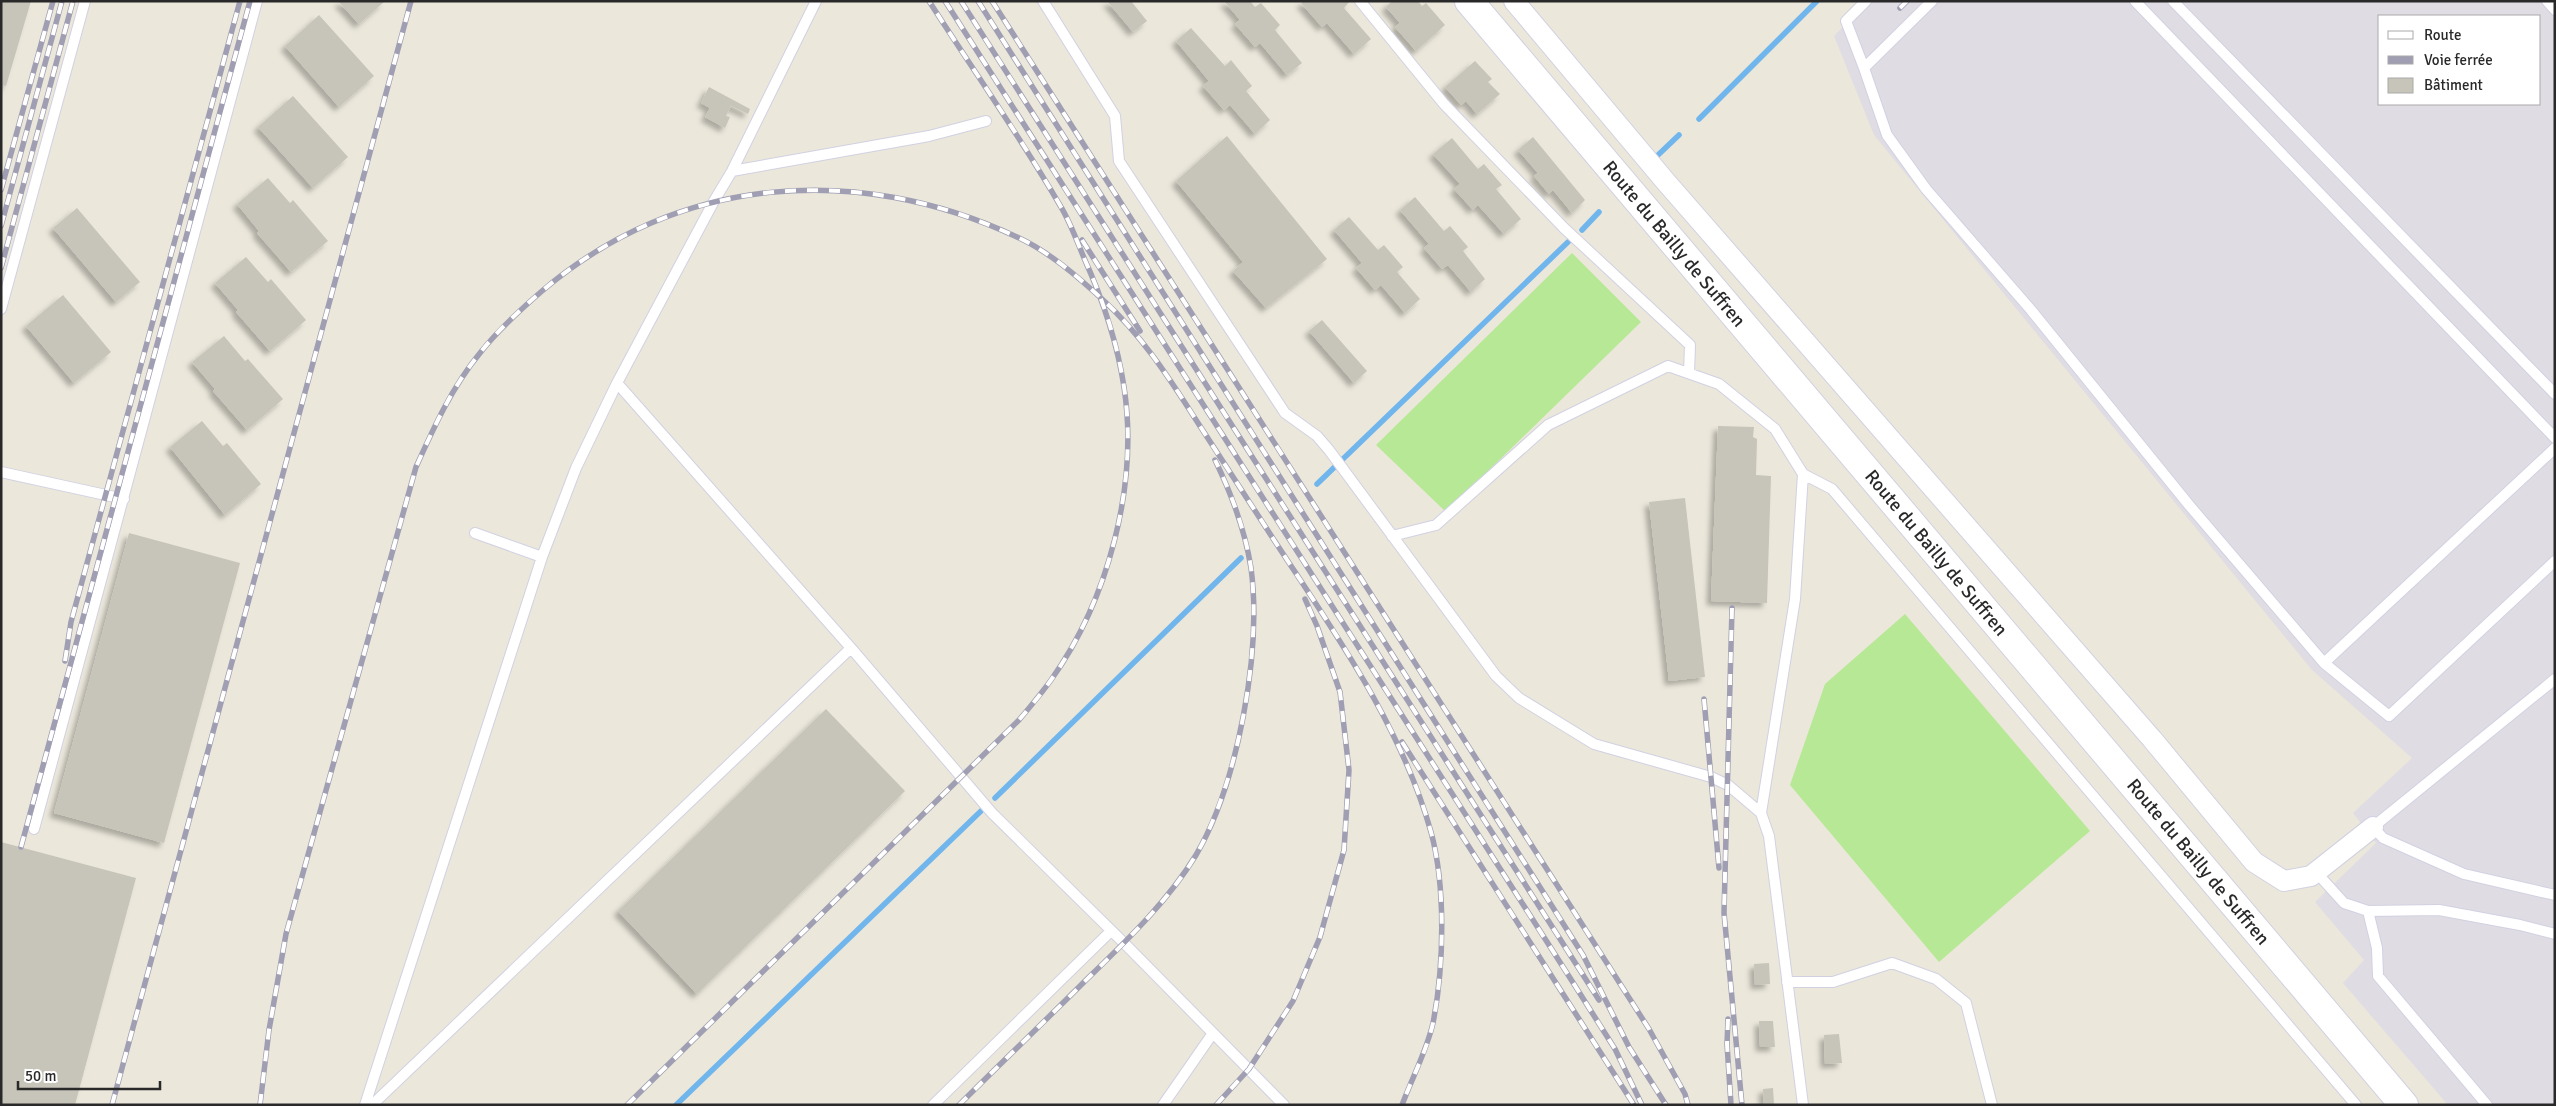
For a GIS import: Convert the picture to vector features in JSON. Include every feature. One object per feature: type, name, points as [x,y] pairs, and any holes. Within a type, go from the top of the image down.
[{"type":"main road","name":"Route du Bailly de Suffren","points":[[1469,1],[2404,1105]]},
{"type":"street","points":[[1514,1],[1666,182],[2152,739],[2254,862],[2284,881],[2311,876],[2373,827]]},
{"type":"lane","points":[[1,309],[86,1]]},
{"type":"lane","points":[[34,829],[257,1]]},
{"type":"lane","points":[[365,1105],[542,558],[576,468],[617,383],[714,201],[732,171],[816,1]]},
{"type":"lane","points":[[1043,1],[1115,116],[1119,161],[1285,413],[1317,436],[1329,450],[1496,676],[1519,698],[1594,744],[1711,777],[1728,785],[1761,813]]},
{"type":"lane","points":[[1360,1],[1444,104],[1564,228],[1690,345],[1689,373]]},
{"type":"lane","points":[[1866,1],[1846,20],[1887,135],[1926,189],[2031,310],[2195,513],[2324,663],[2389,716],[2555,561]]},
{"type":"lane","points":[[1864,68],[1932,1]]},
{"type":"lane","points":[[2135,1],[2555,438]]},
{"type":"lane","points":[[2172,1],[2555,394]]},
{"type":"lane","points":[[2547,1],[2555,10]]},
{"type":"lane","points":[[732,171],[929,136],[986,122]]},
{"type":"lane","points":[[1392,536],[1436,526],[1548,425],[1668,366],[1719,384],[1776,429],[1803,474],[1832,489],[2356,1105]]},
{"type":"lane","points":[[617,383],[992,813],[1284,1105]]},
{"type":"lane","points":[[2324,663],[2555,448]]},
{"type":"lane","points":[[1,472],[124,499]]},
{"type":"lane","points":[[1803,474],[1795,599],[1761,813],[1769,836],[1803,1105]]},
{"type":"lane","points":[[475,533],[542,558]]},
{"type":"lane","points":[[372,1105],[850,648]]},
{"type":"lane","points":[[2555,679],[2373,827],[2383,838],[2464,874],[2555,895]]},
{"type":"lane","points":[[2316,872],[2344,903],[2368,911],[2439,910],[2520,925],[2555,934]]},
{"type":"lane","points":[[2368,911],[2377,948],[2378,976],[2487,1105]]},
{"type":"lane","points":[[933,1105],[1111,931]]},
{"type":"lane","points":[[1787,982],[1833,982],[1892,963],[1936,979],[1966,1003],[1992,1105]]},
{"type":"lane","points":[[1163,1105],[1213,1033]]},
{"type":"shaded area","points":[[1868,1],[2555,1],[2555,1105],[2448,1105],[2343,983],[2364,960],[2315,902],[2376,843],[2353,813],[2412,758],[2312,670],[1874,135],[1834,36]]},
{"type":"green space","points":[[1572,253],[1641,322],[1446,512],[1376,445]]},
{"type":"green space","points":[[1905,614],[2090,831],[1939,962],[1790,785],[1825,684]]},
{"type":"building","points":[[1,1],[31,1],[6,86],[1,85]]},
{"type":"building","points":[[338,1],[385,1],[359,24]]},
{"type":"building","points":[[1107,1],[1131,1],[1147,21],[1133,32]]},
{"type":"building","points":[[1224,1],[1250,1],[1255,7],[1261,3],[1280,25],[1275,30],[1302,63],[1287,75],[1260,43],[1255,47],[1235,24],[1240,20]]},
{"type":"building","points":[[1304,1],[1350,1],[1344,8],[1371,39],[1354,54],[1327,23],[1322,27],[1301,3]]},
{"type":"building","points":[[1392,1],[1418,1],[1422,6],[1426,3],[1445,25],[1416,51],[1395,27],[1400,23],[1386,7]]},
{"type":"building","points":[[319,15],[374,76],[339,107],[285,46]]},
{"type":"building","points":[[1191,28],[1225,66],[1231,60],[1252,86],[1246,91],[1270,120],[1255,134],[1230,105],[1224,110],[1203,86],[1209,81],[1176,41]]},
{"type":"building","points":[[1475,61],[1492,79],[1488,82],[1500,94],[1477,114],[1466,101],[1461,105],[1445,87]]},
{"type":"building","points":[[709,87],[750,109],[748,114],[731,106],[726,116],[730,117],[725,128],[705,117],[710,108],[701,103]]},
{"type":"building","points":[[293,96],[348,157],[313,188],[258,127]]},
{"type":"building","points":[[1227,136],[1327,259],[1266,308],[1233,271],[1243,262],[1176,181]]},
{"type":"building","points":[[1533,137],[1585,200],[1572,213],[1553,190],[1549,194],[1534,176],[1538,173],[1518,150]]},
{"type":"building","points":[[1452,138],[1478,169],[1484,164],[1502,185],[1496,189],[1521,219],[1504,234],[1478,205],[1473,210],[1454,189],[1460,184],[1433,154]]},
{"type":"building","points":[[268,178],[290,203],[293,200],[328,241],[291,272],[257,233],[259,231],[237,204]]},
{"type":"building","points":[[1415,197],[1444,231],[1450,226],[1468,247],[1463,251],[1485,279],[1471,292],[1448,265],[1442,269],[1424,248],[1429,244],[1400,210]]},
{"type":"building","points":[[77,208],[140,282],[116,302],[53,228]]},
{"type":"building","points":[[1349,217],[1378,250],[1384,245],[1403,267],[1397,272],[1420,299],[1405,313],[1381,285],[1375,290],[1356,268],[1362,263],[1334,230]]},
{"type":"building","points":[[246,257],[268,282],[271,279],[306,320],[270,351],[236,312],[238,310],[215,283]]},
{"type":"building","points":[[63,295],[111,352],[74,383],[26,326]]},
{"type":"building","points":[[1322,320],[1367,371],[1354,383],[1309,331]]},
{"type":"building","points":[[224,336],[245,361],[248,359],[283,399],[247,430],[213,391],[215,389],[192,362]]},
{"type":"building","points":[[202,421],[223,446],[227,443],[261,484],[225,515],[170,447]]},
{"type":"building","points":[[1718,426],[1754,427],[1753,437],[1757,439],[1756,475],[1771,476],[1767,603],[1711,601]]},
{"type":"building","points":[[1685,498],[1705,677],[1669,681],[1649,502]]},
{"type":"building","points":[[129,533],[240,563],[164,843],[54,813]]},
{"type":"building","points":[[826,709],[905,791],[697,994],[618,911]]},
{"type":"building","points":[[1,842],[136,878],[75,1105],[1,1105]]},
{"type":"building","points":[[1769,963],[1770,984],[1755,985],[1754,964]]},
{"type":"building","points":[[1759,1021],[1773,1021],[1775,1047],[1760,1047]]},
{"type":"building","points":[[1839,1034],[1842,1063],[1825,1064],[1824,1035]]},
{"type":"building","points":[[1773,1088],[1774,1105],[1764,1105],[1763,1089]]},
{"type":"waterway","points":[[1699,119],[1817,1]]},
{"type":"waterway","points":[[1658,155],[1679,135]]},
{"type":"waterway","points":[[1582,230],[1599,212]]},
{"type":"waterway","points":[[1317,484],[1568,242]]},
{"type":"waterway","points":[[995,798],[1241,558]]},
{"type":"waterway","points":[[676,1105],[981,811]]},
{"type":"railway","points":[[1,190],[53,1]]},
{"type":"railway","points":[[1,226],[62,1]]},
{"type":"railway","points":[[1,268],[73,1]]},
{"type":"railway","points":[[65,661],[71,622],[240,1]]},
{"type":"railway","points":[[21,847],[250,1]]},
{"type":"railway","points":[[112,1105],[411,1]]},
{"type":"railway","points":[[627,1105],[1019,720],[1051,680],[1089,614],[1103,578],[1114,540],[1123,502],[1128,424],[1121,370],[1103,305],[1061,207],[1013,129],[929,1]]},
{"type":"railway","points":[[945,1],[1615,1049],[1642,1105]]},
{"type":"railway","points":[[961,1],[1599,1000]]},
{"type":"railway","points":[[978,1],[1583,955],[1629,1047],[1666,1105]]},
{"type":"railway","points":[[992,1],[1649,1029],[1685,1094],[1688,1105]]},
{"type":"railway","points":[[1900,8],[1907,1]]},
{"type":"railway","points":[[260,1105],[269,1030],[286,934],[416,467],[452,393],[480,353],[517,313],[542,291],[595,252],[651,223],[710,203],[771,192],[832,191],[894,197],[956,213],[1017,237],[1040,249],[1092,290],[1130,327],[1166,374],[1364,680],[1402,754],[1418,793],[1431,832],[1439,877],[1442,927],[1437,1001],[1427,1043],[1402,1105]]},
{"type":"railway","points":[[1082,240],[1140,331]]},
{"type":"railway","points":[[959,1105],[1144,922],[1184,873],[1196,855],[1211,825],[1235,754],[1243,716],[1250,676],[1254,601],[1251,568],[1245,540],[1227,486],[1215,460]]},
{"type":"railway","points":[[1216,1105],[1249,1069],[1293,1001],[1320,937],[1344,850],[1349,770],[1340,692],[1317,626],[1305,599]]},
{"type":"railway","points":[[1732,608],[1724,913],[1742,1105]]},
{"type":"railway","points":[[1704,699],[1719,868]]},
{"type":"railway","points":[[1402,742],[1634,1105]]},
{"type":"railway","points":[[1728,1019],[1727,1044],[1731,1105]]}]
